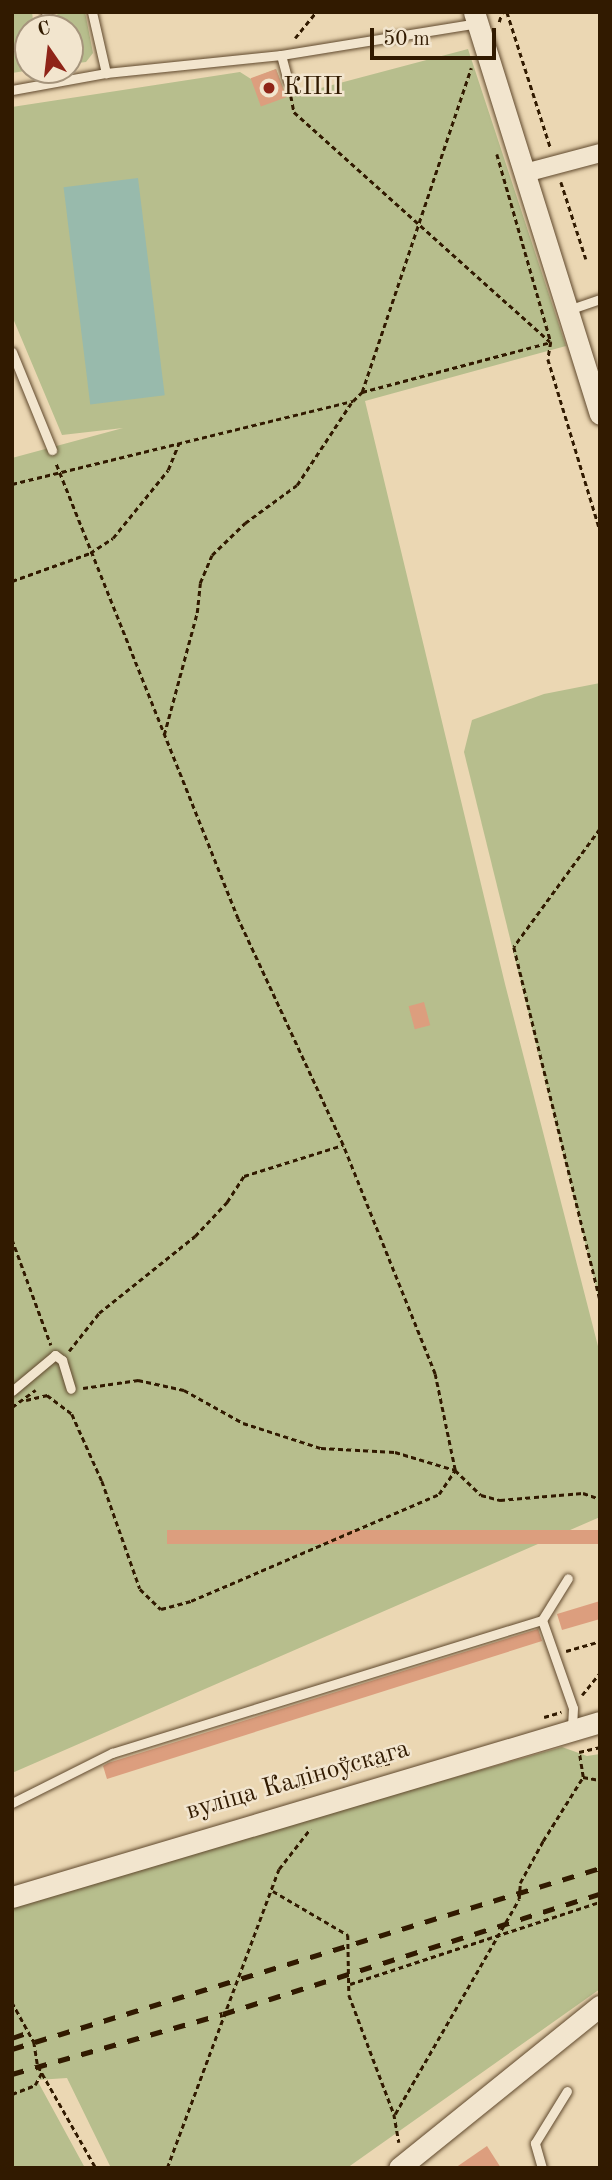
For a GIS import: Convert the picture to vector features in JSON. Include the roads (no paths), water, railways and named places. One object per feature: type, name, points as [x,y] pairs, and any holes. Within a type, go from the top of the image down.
[{"type":"street","points":[[476,18],[476,59],[525,173],[600,414]]},
{"type":"street","points":[[525,173],[555,162],[600,153]]},
{"type":"street","name":"вуліца Каліноўскага","points":[[12,1897],[600,1722]]},
{"type":"street","points":[[398,2168],[600,2006]]},
{"type":"lane","points":[[92,12],[106,73]]},
{"type":"lane","points":[[84,77],[281,55],[476,18]]},
{"type":"lane","points":[[281,55],[288,82]]},
{"type":"lane","points":[[12,90],[43,84]]},
{"type":"lane","points":[[568,310],[600,299]]},
{"type":"lane","points":[[12,352],[52,450]]},
{"type":"lane","points":[[12,1391],[58,1358],[71,1390]]},
{"type":"lane","points":[[12,1803],[112,1753],[542,1620],[568,1578]]},
{"type":"lane","points":[[542,1620],[551,1655],[573,1708],[572,1730]]},
{"type":"lane","points":[[542,2168],[535,2143],[567,2091]]},
{"type":"railway","points":[[12,2049],[600,1868]]},
{"type":"railway","points":[[12,2074],[223,2014],[600,1894]]},
{"type":"railway","points":[[12,2038],[29,2032]]},
{"type":"place","name":"КПП","points":[[269,88]]}]
